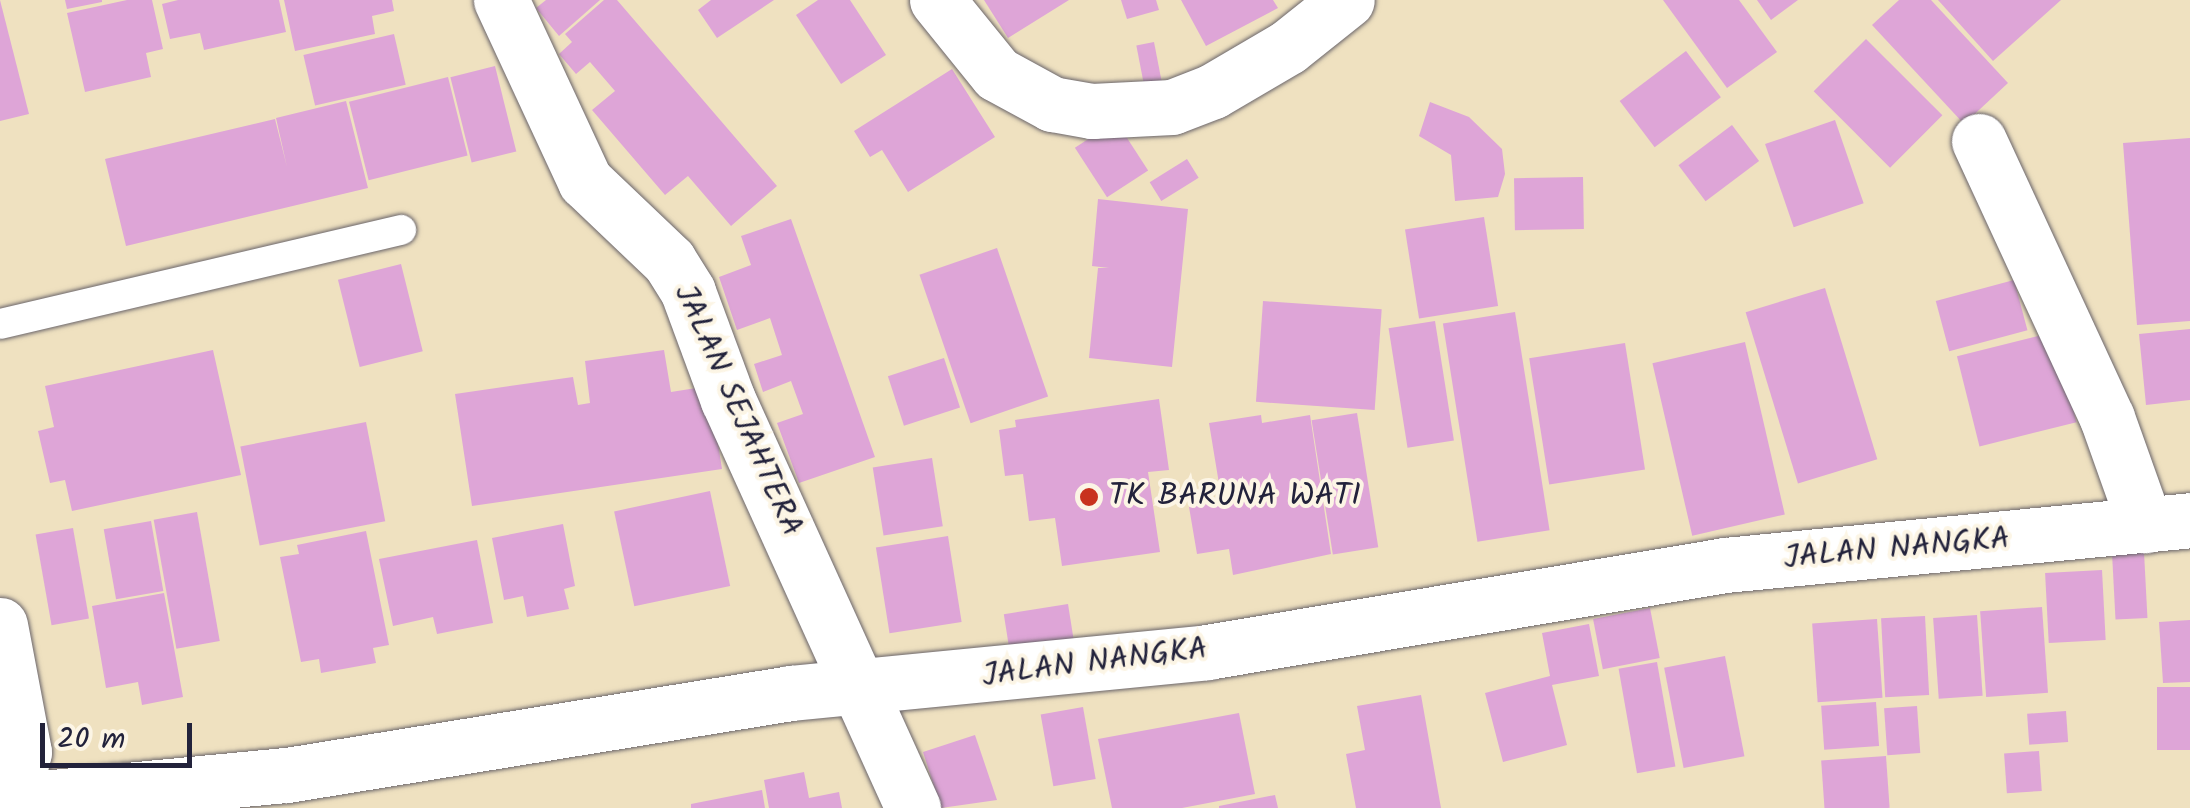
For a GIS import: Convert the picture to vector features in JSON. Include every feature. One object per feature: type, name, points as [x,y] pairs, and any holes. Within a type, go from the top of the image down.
[{"type":"street","name":"JALAN SEJAHTERA","points":[[501,0],[585,181],[669,261],[688,292],[728,400],[861,685],[913,808]]},
{"type":"street","points":[[937,0],[997,74],[1052,104],[1092,111],[1172,107],[1214,91],[1288,47],[1347,0]]},
{"type":"street","points":[[1980,141],[2100,401],[2168,523]]},
{"type":"street","name":"JALAN NANGKA","points":[[6,801],[286,775],[861,685],[1207,652],[1725,565],[2168,523]]},
{"type":"street","points":[[0,624],[24,752],[6,801]]},
{"type":"lane","points":[[0,324],[401,230]]},
{"type":"building","points":[[0,0],[29,114],[0,121]]},
{"type":"building","points":[[65,0],[102,0],[102,2],[67,9]]},
{"type":"building","points":[[127,0],[152,0],[163,49],[146,53],[151,77],[85,92],[67,13]]},
{"type":"building","points":[[178,0],[279,0],[286,32],[204,50],[200,33],[170,39],[162,4]]},
{"type":"building","points":[[284,0],[392,0],[394,11],[372,16],[375,34],[295,51]]},
{"type":"building","points":[[546,0],[600,0],[559,36],[536,8]]},
{"type":"building","points":[[604,0],[617,0],[777,186],[731,226],[688,176],[665,195],[592,110],[615,91],[590,62],[576,74],[559,54],[572,42],[565,34]]},
{"type":"building","points":[[711,0],[774,0],[717,38],[698,10]]},
{"type":"building","points":[[818,0],[850,0],[886,55],[841,84],[796,15]]},
{"type":"building","points":[[984,0],[1069,0],[1008,38]]},
{"type":"building","points":[[1121,0],[1156,0],[1159,10],[1127,19]]},
{"type":"building","points":[[1181,0],[1273,0],[1278,8],[1206,46]]},
{"type":"building","points":[[1663,0],[1739,0],[1777,52],[1727,88]]},
{"type":"building","points":[[1757,0],[1798,0],[1771,20]]},
{"type":"building","points":[[1899,0],[1931,0],[2008,83],[1964,124],[1872,25]]},
{"type":"building","points":[[1938,0],[2061,0],[1993,61]]},
{"type":"building","points":[[394,34],[406,85],[315,106],[303,55]]},
{"type":"building","points":[[1866,39],[1942,115],[1890,168],[1814,91]]},
{"type":"building","points":[[1154,42],[1162,82],[1144,86],[1136,45]]},
{"type":"building","points":[[1686,51],[1721,97],[1655,147],[1620,101]]},
{"type":"building","points":[[495,66],[516,151],[472,163],[450,77]]},
{"type":"building","points":[[952,69],[995,137],[908,192],[882,150],[870,157],[854,131]]},
{"type":"building","points":[[448,77],[468,156],[369,180],[349,102]]},
{"type":"building","points":[[346,101],[368,188],[126,246],[105,159],[275,119],[287,167],[276,118]]},
{"type":"building","points":[[1430,102],[1469,117],[1502,149],[1505,174],[1498,197],[1455,201],[1451,155],[1419,136]]},
{"type":"building","points":[[1835,120],[1864,203],[1794,227],[1765,144]]},
{"type":"building","points":[[1116,121],[1148,170],[1107,197],[1075,148]]},
{"type":"building","points":[[1732,125],[1759,161],[1706,201],[1678,165]]},
{"type":"building","points":[[2190,138],[2190,321],[2137,325],[2123,143]]},
{"type":"building","points":[[1187,159],[1199,178],[1161,201],[1150,182]]},
{"type":"building","points":[[1583,177],[1584,229],[1515,230],[1514,178]]},
{"type":"building","points":[[1098,199],[1188,209],[1172,367],[1089,358],[1098,268],[1109,268],[1092,266]]},
{"type":"building","points":[[1484,217],[1498,306],[1419,318],[1405,230]]},
{"type":"building","points":[[791,219],[875,457],[799,483],[777,423],[803,414],[791,381],[763,392],[754,364],[782,355],[770,318],[737,330],[719,277],[751,265],[741,236]]},
{"type":"building","points":[[997,248],[1048,396],[971,423],[919,275]]},
{"type":"building","points":[[401,264],[423,351],[360,367],[338,280]]},
{"type":"building","points":[[2014,280],[2027,330],[1949,351],[1936,301]]},
{"type":"building","points":[[1825,288],[1877,459],[1798,483],[1746,312]]},
{"type":"building","points":[[1263,301],[1382,309],[1375,410],[1256,402]]},
{"type":"building","points":[[1515,312],[1550,530],[1477,542],[1443,323]]},
{"type":"building","points":[[1435,321],[1454,441],[1408,448],[1389,328]]},
{"type":"building","points":[[2190,329],[2190,400],[2146,405],[2139,334]]},
{"type":"building","points":[[2054,332],[2076,422],[1979,446],[1957,356]]},
{"type":"building","points":[[1745,342],[1785,514],[1692,536],[1652,363]]},
{"type":"building","points":[[1625,343],[1645,469],[1549,485],[1529,358]]},
{"type":"building","points":[[213,350],[241,475],[72,511],[65,480],[50,483],[38,431],[54,427],[45,386]]},
{"type":"building","points":[[664,350],[671,392],[709,386],[722,469],[472,506],[455,394],[573,377],[578,405],[590,403],[585,361]]},
{"type":"building","points":[[944,358],[960,407],[904,426],[888,376]]},
{"type":"building","name":"TK BARUNA WATI","points":[[1159,399],[1169,470],[1148,472],[1160,552],[1062,566],[1055,518],[1029,521],[1023,474],[1005,476],[999,430],[1016,427],[1015,420]]},
{"type":"building","points":[[1357,413],[1378,547],[1333,555],[1312,420]]},
{"type":"building","points":[[1261,415],[1262,423],[1310,415],[1331,554],[1233,575],[1229,549],[1197,554],[1189,507],[1222,502],[1209,423]]},
{"type":"building","points":[[366,422],[385,521],[260,546],[240,446]]},
{"type":"building","points":[[932,458],[943,526],[884,536],[873,467]]},
{"type":"building","points":[[710,491],[730,586],[634,606],[614,511]]},
{"type":"building","points":[[197,512],[220,641],[176,649],[154,520]]},
{"type":"building","points":[[151,521],[163,591],[116,599],[104,529]]},
{"type":"building","points":[[563,524],[575,586],[564,589],[569,609],[527,617],[523,596],[504,600],[492,538]]},
{"type":"building","points":[[73,528],[89,619],[52,625],[36,535]]},
{"type":"building","points":[[366,531],[389,645],[373,648],[376,663],[321,673],[319,659],[301,662],[280,557],[299,554],[297,545]]},
{"type":"building","points":[[948,536],[962,622],[890,633],[876,547]]},
{"type":"building","points":[[477,540],[493,623],[437,634],[433,617],[393,626],[379,559]]},
{"type":"building","points":[[2144,552],[2147,618],[2115,620],[2112,554]]},
{"type":"building","points":[[2102,570],[2106,640],[2049,643],[2045,573]]},
{"type":"building","points":[[164,593],[183,697],[142,705],[138,682],[106,688],[92,606]]},
{"type":"building","points":[[1068,604],[1074,641],[1010,651],[1004,614]]},
{"type":"building","points":[[2042,607],[2048,693],[1986,697],[1980,611]]},
{"type":"building","points":[[1650,608],[1660,658],[1603,669],[1593,619]]},
{"type":"building","points":[[1977,615],[1983,696],[1939,699],[1933,618]]},
{"type":"building","points":[[1925,616],[1929,695],[1885,697],[1881,618]]},
{"type":"building","points":[[1877,619],[1883,698],[1818,702],[1812,624]]},
{"type":"building","points":[[2190,620],[2190,682],[2163,683],[2159,622]]},
{"type":"building","points":[[1589,624],[1599,676],[1552,685],[1567,745],[1503,762],[1485,693],[1550,676],[1542,633]]},
{"type":"building","points":[[1725,656],[1744,756],[1684,768],[1664,668]]},
{"type":"building","points":[[1657,662],[1675,766],[1637,773],[1619,669]]},
{"type":"building","points":[[2157,687],[2190,687],[2190,750],[2157,750]]},
{"type":"building","points":[[1421,695],[1441,808],[1356,808],[1346,754],[1365,750],[1357,706]]},
{"type":"building","points":[[1876,702],[1879,746],[1824,750],[1821,706]]},
{"type":"building","points":[[1917,706],[1920,753],[1887,755],[1884,708]]},
{"type":"building","points":[[1083,707],[1096,779],[1053,786],[1041,714]]},
{"type":"building","points":[[2066,711],[2068,742],[2029,745],[2027,714]]},
{"type":"building","points":[[1239,713],[1255,794],[1182,808],[1112,808],[1098,739]]},
{"type":"building","points":[[975,735],[997,800],[941,808],[923,752]]},
{"type":"building","points":[[2039,751],[2042,791],[2007,793],[2004,753]]},
{"type":"building","points":[[1886,756],[1890,808],[1824,808],[1821,761]]},
{"type":"building","points":[[804,772],[809,798],[839,792],[842,808],[769,808],[764,780]]},
{"type":"building","points":[[762,790],[765,808],[691,808],[691,804]]},
{"type":"building","points":[[1275,795],[1278,808],[1219,808],[1219,806]]},
{"type":"place","name":"TK BARUNA WATI","points":[[1089,497]]}]
